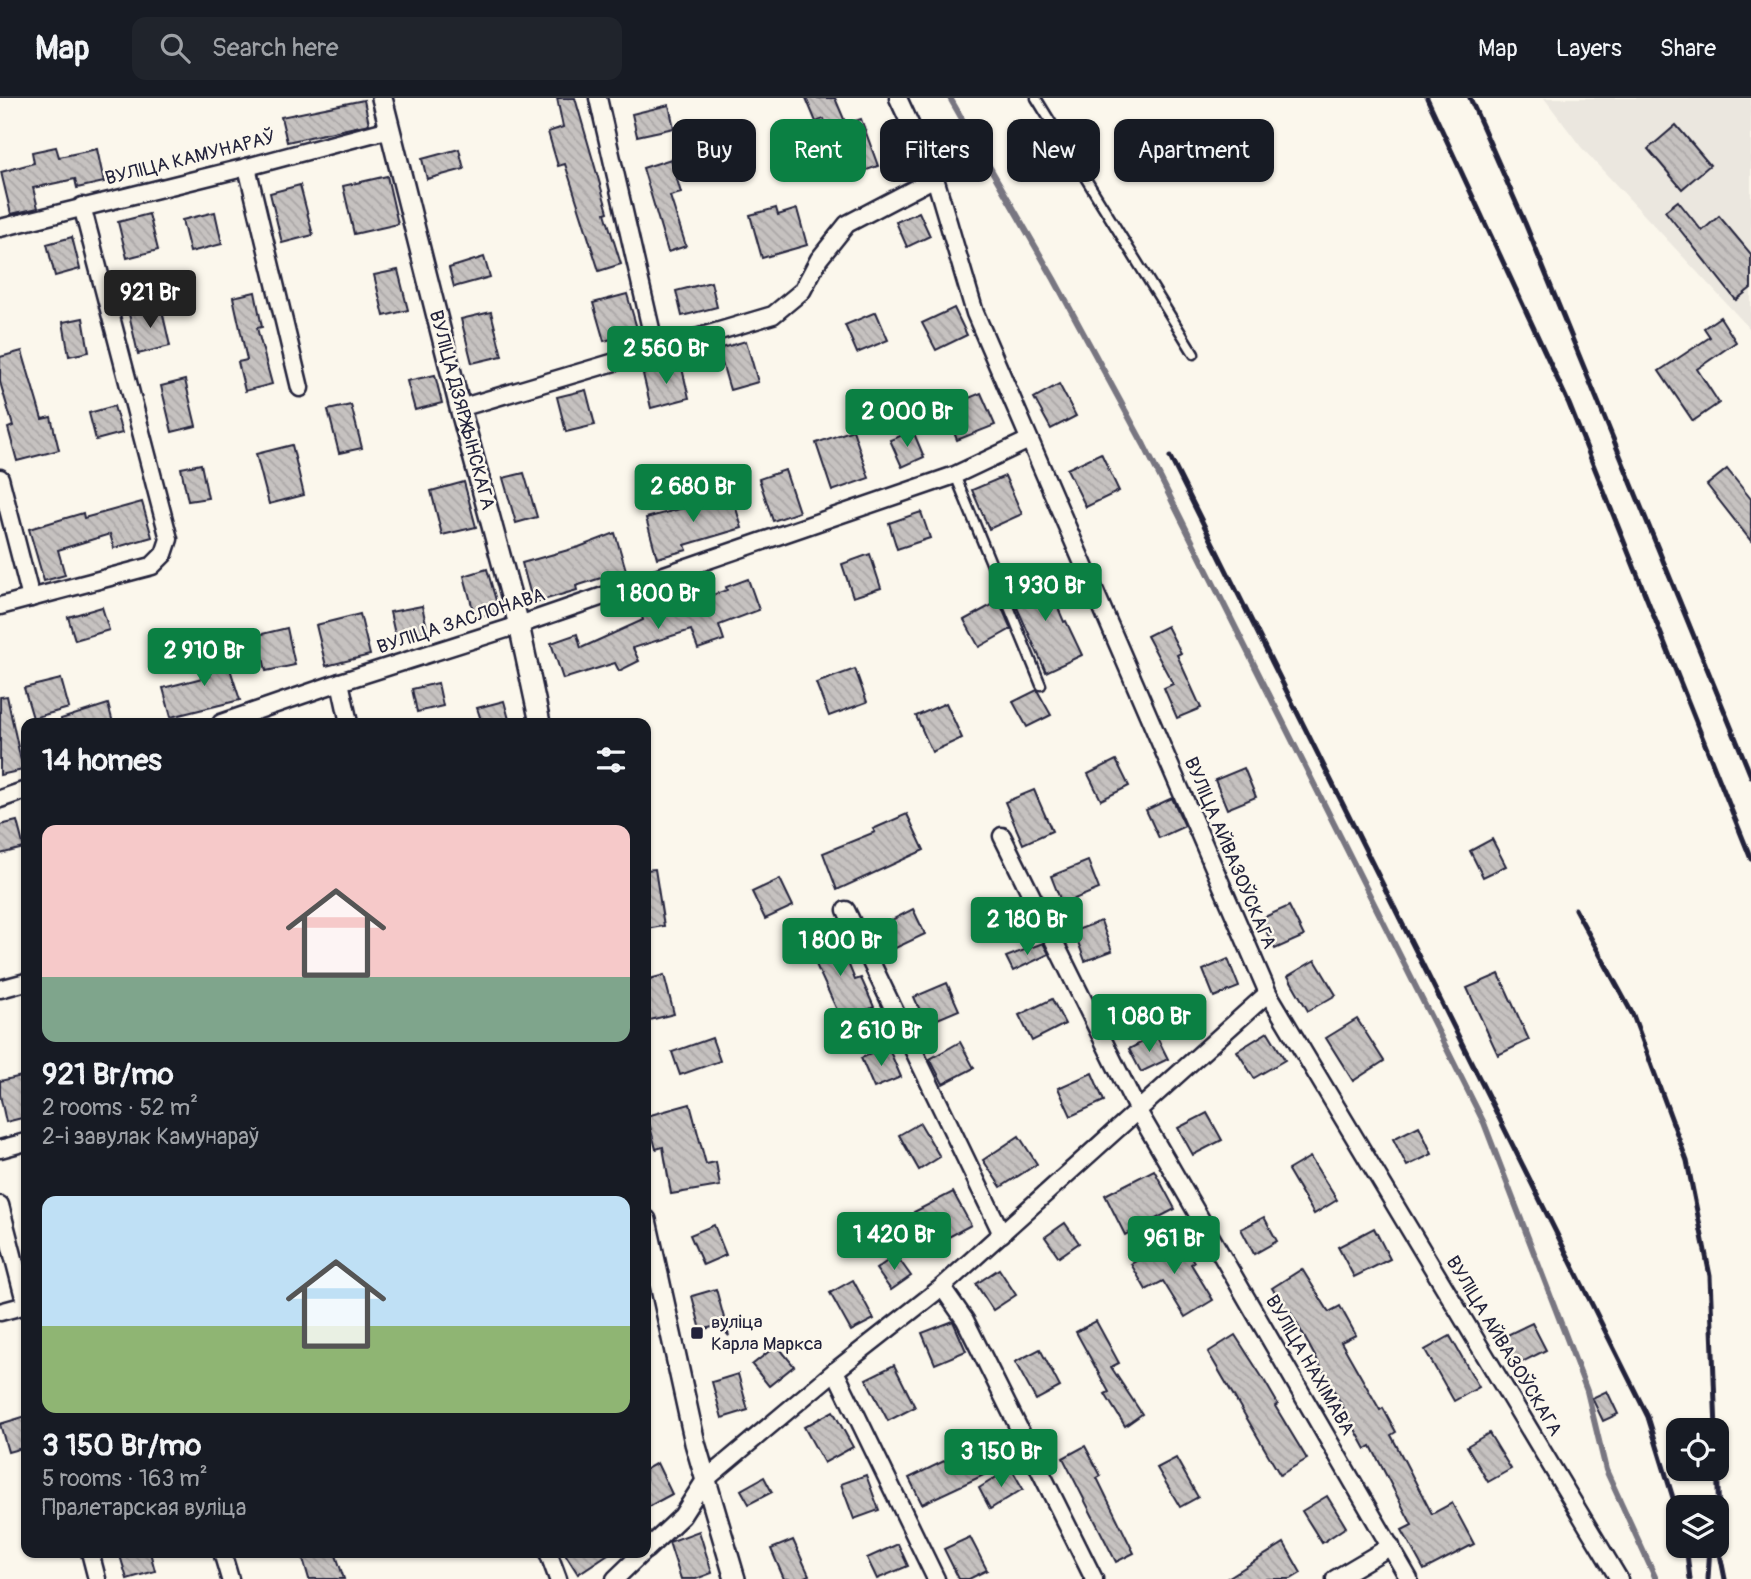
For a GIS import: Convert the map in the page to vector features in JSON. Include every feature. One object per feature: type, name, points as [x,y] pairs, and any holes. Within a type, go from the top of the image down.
[{"type":"street","name":"ВУЛІЦА ДЗЯРЖЫНСКАГА","points":[[382,98],[460,408],[519,625],[539,718]]},
{"type":"street","points":[[598,98],[656,351]]},
{"type":"street","name":"ВУЛІЦА АЙВАЗОЎСКАГА","points":[[898,98],[908,119]]},
{"type":"street","name":"ВУЛІЦА КАМУНАРАЎ","points":[[0,228],[390,129]]},
{"type":"street","points":[[247,167],[300,388]]},
{"type":"street","points":[[460,408],[773,315],[802,291],[819,259],[847,224],[926,182]]},
{"type":"street","name":"ВУЛІЦА АЙВАЗОЎСКАГА","points":[[936,182],[975,313],[1268,993],[1619,1579]]},
{"type":"street","points":[[0,606],[152,566],[164,554],[169,538],[82,206]]},
{"type":"street","name":"ВУЛІЦА ЗАСЛОНАВА","points":[[236,718],[519,625],[955,475],[1029,440]]},
{"type":"street","points":[[0,478],[32,598]]},
{"type":"street","points":[[340,682],[348,718]]},
{"type":"street","points":[[0,799],[21,792]]},
{"type":"street","name":"ВУЛІЦА НАХІМАВА","points":[[1002,836],[1138,1111],[1409,1579]]},
{"type":"street","points":[[846,910],[1002,1234]]},
{"type":"street","points":[[0,989],[21,983]]},
{"type":"street","points":[[651,1545],[682,1516],[705,1480],[835,1371],[942,1287],[1268,993]]},
{"type":"street","points":[[0,1149],[21,1143]]},
{"type":"street","points":[[0,1205],[21,1286]]},
{"type":"street","points":[[651,1243],[695,1443],[735,1579]]},
{"type":"street","points":[[942,1287],[965,1320],[1094,1579]]},
{"type":"street","points":[[0,1312],[21,1306]]},
{"type":"street","points":[[835,1371],[936,1579]]},
{"type":"street","points":[[1335,1579],[1391,1546]]},
{"type":"street","points":[[92,1558],[97,1579]]},
{"type":"street","points":[[224,1558],[230,1579]]},
{"type":"street","points":[[550,1558],[558,1579]]},
{"type":"street","points":[[615,1579],[638,1558]]},
{"type":"lane","points":[[1036,98],[1194,354]]},
{"type":"lane","points":[[955,475],[1041,685]]},
{"type":"shaded area","points":[[1544,98],[1751,98],[1751,330],[1581,147]]},
{"type":"building","points":[[557,98],[575,98],[621,264],[599,271],[565,164],[558,166],[548,132],[563,127]]},
{"type":"building","points":[[806,98],[835,98],[844,119],[815,119]]},
{"type":"building","points":[[364,100],[369,124],[287,142],[281,117]]},
{"type":"building","points":[[669,105],[672,128],[637,136],[632,114]]},
{"type":"building","points":[[1676,125],[1710,165],[1682,189],[1648,149]]},
{"type":"building","points":[[866,133],[878,166],[866,170]]},
{"type":"building","points":[[56,147],[59,157],[97,149],[104,182],[77,188],[75,179],[33,188],[38,208],[11,214],[1,172],[34,163],[32,152]]},
{"type":"building","points":[[459,149],[464,169],[427,179],[422,159]]},
{"type":"building","points":[[671,159],[672,182],[678,182],[681,193],[670,196],[686,246],[668,252],[643,168]]},
{"type":"building","points":[[387,176],[398,224],[354,234],[343,186]]},
{"type":"building","points":[[300,185],[313,235],[282,243],[270,193]]},
{"type":"building","points":[[1678,201],[1702,231],[1719,216],[1751,254],[1751,288],[1736,300],[1665,211]]},
{"type":"building","points":[[776,208],[778,215],[797,209],[807,245],[762,258],[750,215]]},
{"type":"building","points":[[215,212],[222,244],[190,252],[182,220]]},
{"type":"building","points":[[919,212],[930,236],[907,247],[896,222]]},
{"type":"building","points":[[149,214],[158,250],[127,258],[118,222]]},
{"type":"building","points":[[72,237],[80,269],[55,276],[47,244]]},
{"type":"building","points":[[484,257],[490,277],[454,287],[449,268]]},
{"type":"building","points":[[398,270],[408,310],[384,316],[374,275]]},
{"type":"building","points":[[711,282],[717,307],[682,316],[676,291]]},
{"type":"building","points":[[255,292],[262,327],[257,328],[272,384],[245,391],[238,362],[247,360],[233,297]]},
{"type":"building","points":[[627,294],[638,332],[604,341],[593,303]]},
{"type":"building","points":[[161,306],[170,346],[138,354],[129,314]]},
{"type":"building","points":[[954,308],[967,335],[936,350],[922,323]]},
{"type":"building","points":[[491,312],[502,356],[472,363],[461,319]]},
{"type":"building","points":[[876,312],[888,340],[857,353],[845,325]]},
{"type":"building","points":[[1720,317],[1736,342],[1697,369],[1719,403],[1693,421],[1659,371],[1710,337],[1704,328]]},
{"type":"building","points":[[83,318],[89,352],[69,356],[63,322]]},
{"type":"building","points":[[746,341],[758,382],[730,390],[718,349]]},
{"type":"building","points":[[22,351],[42,419],[51,417],[59,450],[17,461],[8,428],[13,426],[0,382],[0,357]]},
{"type":"building","points":[[681,364],[689,398],[651,408],[643,374]]},
{"type":"building","points":[[435,375],[442,403],[415,410],[407,381]]},
{"type":"building","points":[[185,380],[196,426],[172,432],[161,386]]},
{"type":"building","points":[[1059,384],[1076,416],[1051,429],[1034,398]]},
{"type":"building","points":[[586,390],[595,425],[566,432],[557,397]]},
{"type":"building","points":[[981,393],[995,425],[957,440],[944,408]]},
{"type":"building","points":[[351,405],[362,448],[339,453],[328,410]]},
{"type":"building","points":[[114,406],[122,433],[96,440],[89,413]]},
{"type":"building","points":[[853,430],[869,478],[832,491],[816,443]]},
{"type":"building","points":[[913,431],[924,457],[902,467],[890,440]]},
{"type":"building","points":[[292,445],[304,495],[269,504],[256,454]]},
{"type":"building","points":[[1101,453],[1119,491],[1086,507],[1067,469]]},
{"type":"building","points":[[201,464],[208,498],[188,501],[181,468]]},
{"type":"building","points":[[1727,469],[1751,499],[1751,541],[1707,485]]},
{"type":"building","points":[[785,470],[799,512],[773,521],[759,479]]},
{"type":"building","points":[[524,473],[537,517],[516,523],[503,478]]},
{"type":"building","points":[[1005,476],[1022,514],[989,529],[972,490]]},
{"type":"building","points":[[464,482],[476,527],[442,535],[431,491]]},
{"type":"building","points":[[731,492],[742,528],[685,545],[687,550],[657,558],[646,518]]},
{"type":"building","points":[[142,502],[152,537],[114,548],[110,534],[58,550],[65,575],[44,581],[29,529],[83,513],[84,518]]},
{"type":"building","points":[[921,512],[930,538],[897,549],[889,523]]},
{"type":"building","points":[[615,533],[626,570],[576,586],[577,590],[533,603],[522,563],[579,547]]},
{"type":"building","points":[[870,554],[881,588],[853,597],[842,564]]},
{"type":"building","points":[[487,569],[499,611],[475,617],[464,576]]},
{"type":"building","points":[[1043,572],[1064,622],[1066,621],[1082,655],[1046,672],[1011,594],[1017,591],[1014,584]]},
{"type":"building","points":[[748,579],[759,610],[719,625],[724,640],[698,649],[691,630],[633,648],[639,661],[619,671],[615,663],[563,679],[551,643],[577,634],[581,648],[643,620],[641,614],[668,606],[669,610],[727,590],[726,587]]},
{"type":"building","points":[[999,601],[1011,629],[979,647],[964,620]]},
{"type":"building","points":[[422,606],[428,632],[396,639],[390,612]]},
{"type":"building","points":[[102,607],[109,630],[75,640],[68,617]]},
{"type":"building","points":[[360,614],[370,655],[326,666],[316,625]]},
{"type":"building","points":[[1167,626],[1181,653],[1177,655],[1201,708],[1177,718],[1164,688],[1173,684],[1147,636]]},
{"type":"building","points":[[287,628],[295,665],[266,671],[258,635]]},
{"type":"building","points":[[223,647],[240,700],[171,717],[163,688],[210,676],[202,653]]},
{"type":"building","points":[[855,669],[867,702],[829,716],[816,683]]},
{"type":"building","points":[[61,679],[69,708],[33,718],[24,688]]},
{"type":"building","points":[[438,683],[443,706],[417,712],[412,689]]},
{"type":"building","points":[[1037,690],[1051,715],[1027,727],[1013,702]]},
{"type":"building","points":[[7,696],[21,770],[0,775],[0,697]]},
{"type":"building","points":[[504,701],[509,718],[480,718],[477,708]]},
{"type":"building","points":[[946,703],[962,738],[932,752],[916,716]]},
{"type":"building","points":[[108,704],[112,718],[64,718]]},
{"type":"building","points":[[1116,760],[1129,786],[1101,800],[1088,774]]},
{"type":"building","points":[[1244,768],[1256,797],[1227,809],[1215,780]]},
{"type":"building","points":[[1034,790],[1052,831],[1023,844],[1005,802]]},
{"type":"building","points":[[1172,798],[1185,826],[1159,838],[1146,810]]},
{"type":"building","points":[[907,814],[924,850],[837,890],[823,853],[875,832],[873,829]]},
{"type":"building","points":[[17,821],[21,849],[0,854],[0,825]]},
{"type":"building","points":[[1492,839],[1506,866],[1483,877],[1470,851]]},
{"type":"building","points":[[1088,861],[1099,889],[1062,904],[1051,876]]},
{"type":"building","points":[[651,869],[655,869],[664,926],[651,928]]},
{"type":"building","points":[[780,879],[793,906],[765,919],[752,892]]},
{"type":"building","points":[[1289,906],[1304,936],[1275,949],[1260,919]]},
{"type":"building","points":[[913,909],[925,934],[883,954],[872,930]]},
{"type":"building","points":[[1101,921],[1112,951],[1085,961],[1074,931]]},
{"type":"building","points":[[836,933],[855,980],[861,978],[874,1007],[842,1021],[807,945]]},
{"type":"building","points":[[1043,943],[1049,954],[1013,971],[1006,957]]},
{"type":"building","points":[[1228,959],[1239,987],[1214,997],[1203,970]]},
{"type":"building","points":[[1315,960],[1336,995],[1308,1011],[1288,976]]},
{"type":"building","points":[[1499,974],[1529,1040],[1498,1055],[1467,988]]},
{"type":"building","points":[[664,975],[674,1014],[651,1020],[651,979]]},
{"type":"building","points":[[947,983],[959,1010],[926,1024],[914,997]]},
{"type":"building","points":[[1052,999],[1065,1024],[1032,1041],[1019,1015]]},
{"type":"building","points":[[1357,1019],[1384,1061],[1353,1081],[1326,1038]]},
{"type":"building","points":[[1268,1032],[1285,1060],[1254,1078],[1237,1051]]},
{"type":"building","points":[[1156,1035],[1168,1059],[1141,1072],[1129,1049]]},
{"type":"building","points":[[712,1038],[720,1061],[680,1075],[672,1052]]},
{"type":"building","points":[[960,1042],[974,1068],[943,1084],[930,1059]]},
{"type":"building","points":[[888,1047],[901,1077],[874,1088],[861,1058]]},
{"type":"building","points":[[1092,1073],[1104,1101],[1071,1116],[1058,1088]]},
{"type":"building","points":[[21,1076],[21,1118],[6,1122],[0,1081]]},
{"type":"building","points":[[690,1104],[706,1164],[716,1162],[720,1186],[671,1194],[663,1147],[656,1149],[651,1131],[651,1115]]},
{"type":"building","points":[[1207,1113],[1222,1140],[1193,1155],[1178,1128]]},
{"type":"building","points":[[920,1123],[940,1157],[919,1170],[899,1135]]},
{"type":"building","points":[[1419,1126],[1432,1154],[1407,1166],[1393,1139]]},
{"type":"building","points":[[1019,1136],[1037,1164],[1001,1187],[983,1160]]},
{"type":"building","points":[[1310,1157],[1337,1200],[1314,1214],[1288,1170]]},
{"type":"building","points":[[1154,1170],[1175,1209],[1125,1235],[1105,1195]]},
{"type":"building","points":[[953,1192],[971,1225],[932,1246],[914,1212]]},
{"type":"building","points":[[1264,1217],[1277,1241],[1254,1254],[1241,1229]]},
{"type":"building","points":[[1065,1223],[1079,1243],[1059,1257],[1045,1237]]},
{"type":"building","points":[[714,1225],[726,1255],[703,1265],[690,1235]]},
{"type":"building","points":[[1374,1228],[1390,1259],[1354,1277],[1338,1247]]},
{"type":"building","points":[[1179,1237],[1194,1262],[1191,1264],[1213,1300],[1185,1317],[1163,1281],[1146,1290],[1131,1264]]},
{"type":"building","points":[[896,1255],[911,1276],[891,1290],[876,1269]]},
{"type":"building","points":[[999,1269],[1016,1295],[993,1310],[976,1284]]},
{"type":"building","points":[[1302,1269],[1329,1312],[1340,1306],[1356,1335],[1341,1342],[1380,1410],[1383,1408],[1396,1432],[1391,1435],[1432,1514],[1452,1503],[1474,1544],[1424,1570],[1402,1530],[1412,1525],[1371,1446],[1366,1449],[1290,1311],[1288,1313],[1272,1288]]},
{"type":"building","points":[[853,1280],[874,1319],[851,1331],[830,1293]]},
{"type":"building","points":[[716,1289],[729,1336],[720,1325],[701,1330],[692,1296]]},
{"type":"building","points":[[953,1321],[966,1351],[935,1364],[922,1333]]},
{"type":"building","points":[[1096,1321],[1119,1363],[1111,1367],[1142,1414],[1125,1426],[1105,1394],[1109,1392],[1076,1332]]},
{"type":"building","points":[[1532,1323],[1546,1350],[1516,1365],[1503,1337]]},
{"type":"building","points":[[1235,1335],[1278,1404],[1275,1406],[1307,1459],[1280,1475],[1208,1352]]},
{"type":"building","points":[[1450,1336],[1479,1387],[1454,1401],[1425,1350]]},
{"type":"building","points":[[777,1345],[794,1366],[769,1386],[752,1365]]},
{"type":"building","points":[[1040,1349],[1060,1387],[1036,1400],[1015,1362]]},
{"type":"building","points":[[894,1365],[915,1407],[888,1421],[866,1379]]},
{"type":"building","points":[[738,1374],[748,1410],[722,1418],[712,1382]]},
{"type":"building","points":[[1607,1391],[1618,1414],[1603,1421],[1592,1398]]},
{"type":"building","points":[[833,1411],[853,1447],[824,1463],[804,1427]]},
{"type":"building","points":[[21,1418],[21,1448],[8,1452],[0,1424]]},
{"type":"building","points":[[1489,1433],[1511,1469],[1488,1482],[1467,1446]]},
{"type":"building","points":[[975,1446],[988,1473],[922,1504],[909,1478]]},
{"type":"building","points":[[1085,1446],[1101,1476],[1097,1478],[1134,1553],[1116,1562],[1063,1458]]},
{"type":"building","points":[[1176,1458],[1198,1497],[1180,1507],[1157,1468]]},
{"type":"building","points":[[657,1463],[672,1494],[651,1505],[651,1466]]},
{"type":"building","points":[[1011,1468],[1023,1489],[990,1509],[979,1488]]},
{"type":"building","points":[[866,1475],[879,1510],[854,1519],[841,1484]]},
{"type":"building","points":[[764,1477],[772,1492],[749,1504],[741,1490]]},
{"type":"building","points":[[1327,1496],[1346,1527],[1322,1543],[1302,1511]]},
{"type":"building","points":[[699,1531],[712,1573],[696,1579],[681,1579],[669,1542]]},
{"type":"building","points":[[970,1537],[987,1570],[969,1579],[959,1579],[944,1549]]},
{"type":"building","points":[[793,1540],[809,1575],[801,1579],[784,1579],[771,1549]]},
{"type":"building","points":[[1284,1543],[1301,1573],[1291,1579],[1226,1579]]},
{"type":"building","points":[[898,1544],[908,1566],[877,1579],[867,1558]]},
{"type":"building","points":[[121,1558],[152,1558],[155,1571],[127,1579]]},
{"type":"building","points":[[303,1558],[337,1558],[344,1579],[309,1579]]},
{"type":"building","points":[[568,1558],[602,1558],[578,1574]]},
{"type":"waterway","points":[[950,98],[1054,279],[1144,445],[1484,1123],[1587,1391],[1606,1470],[1656,1579]]},
{"type":"railway","points":[[1427,98],[1569,404],[1751,859]]},
{"type":"railway","points":[[1470,98],[1525,223],[1751,776]]},
{"type":"railway","points":[[1170,457],[1648,1417],[1672,1495]]},
{"type":"railway","points":[[1575,909],[1633,1015],[1687,1161],[1710,1276],[1716,1418]]},
{"type":"railway","points":[[1718,1481],[1720,1554],[1725,1579]]},
{"type":"railway","points":[[1688,1558],[1690,1579]]},
{"type":"railway","points":[[1708,1579],[1709,1558]]},
{"type":"place","name":"вуліца Карла Маркса","points":[[697,1333]]}]
